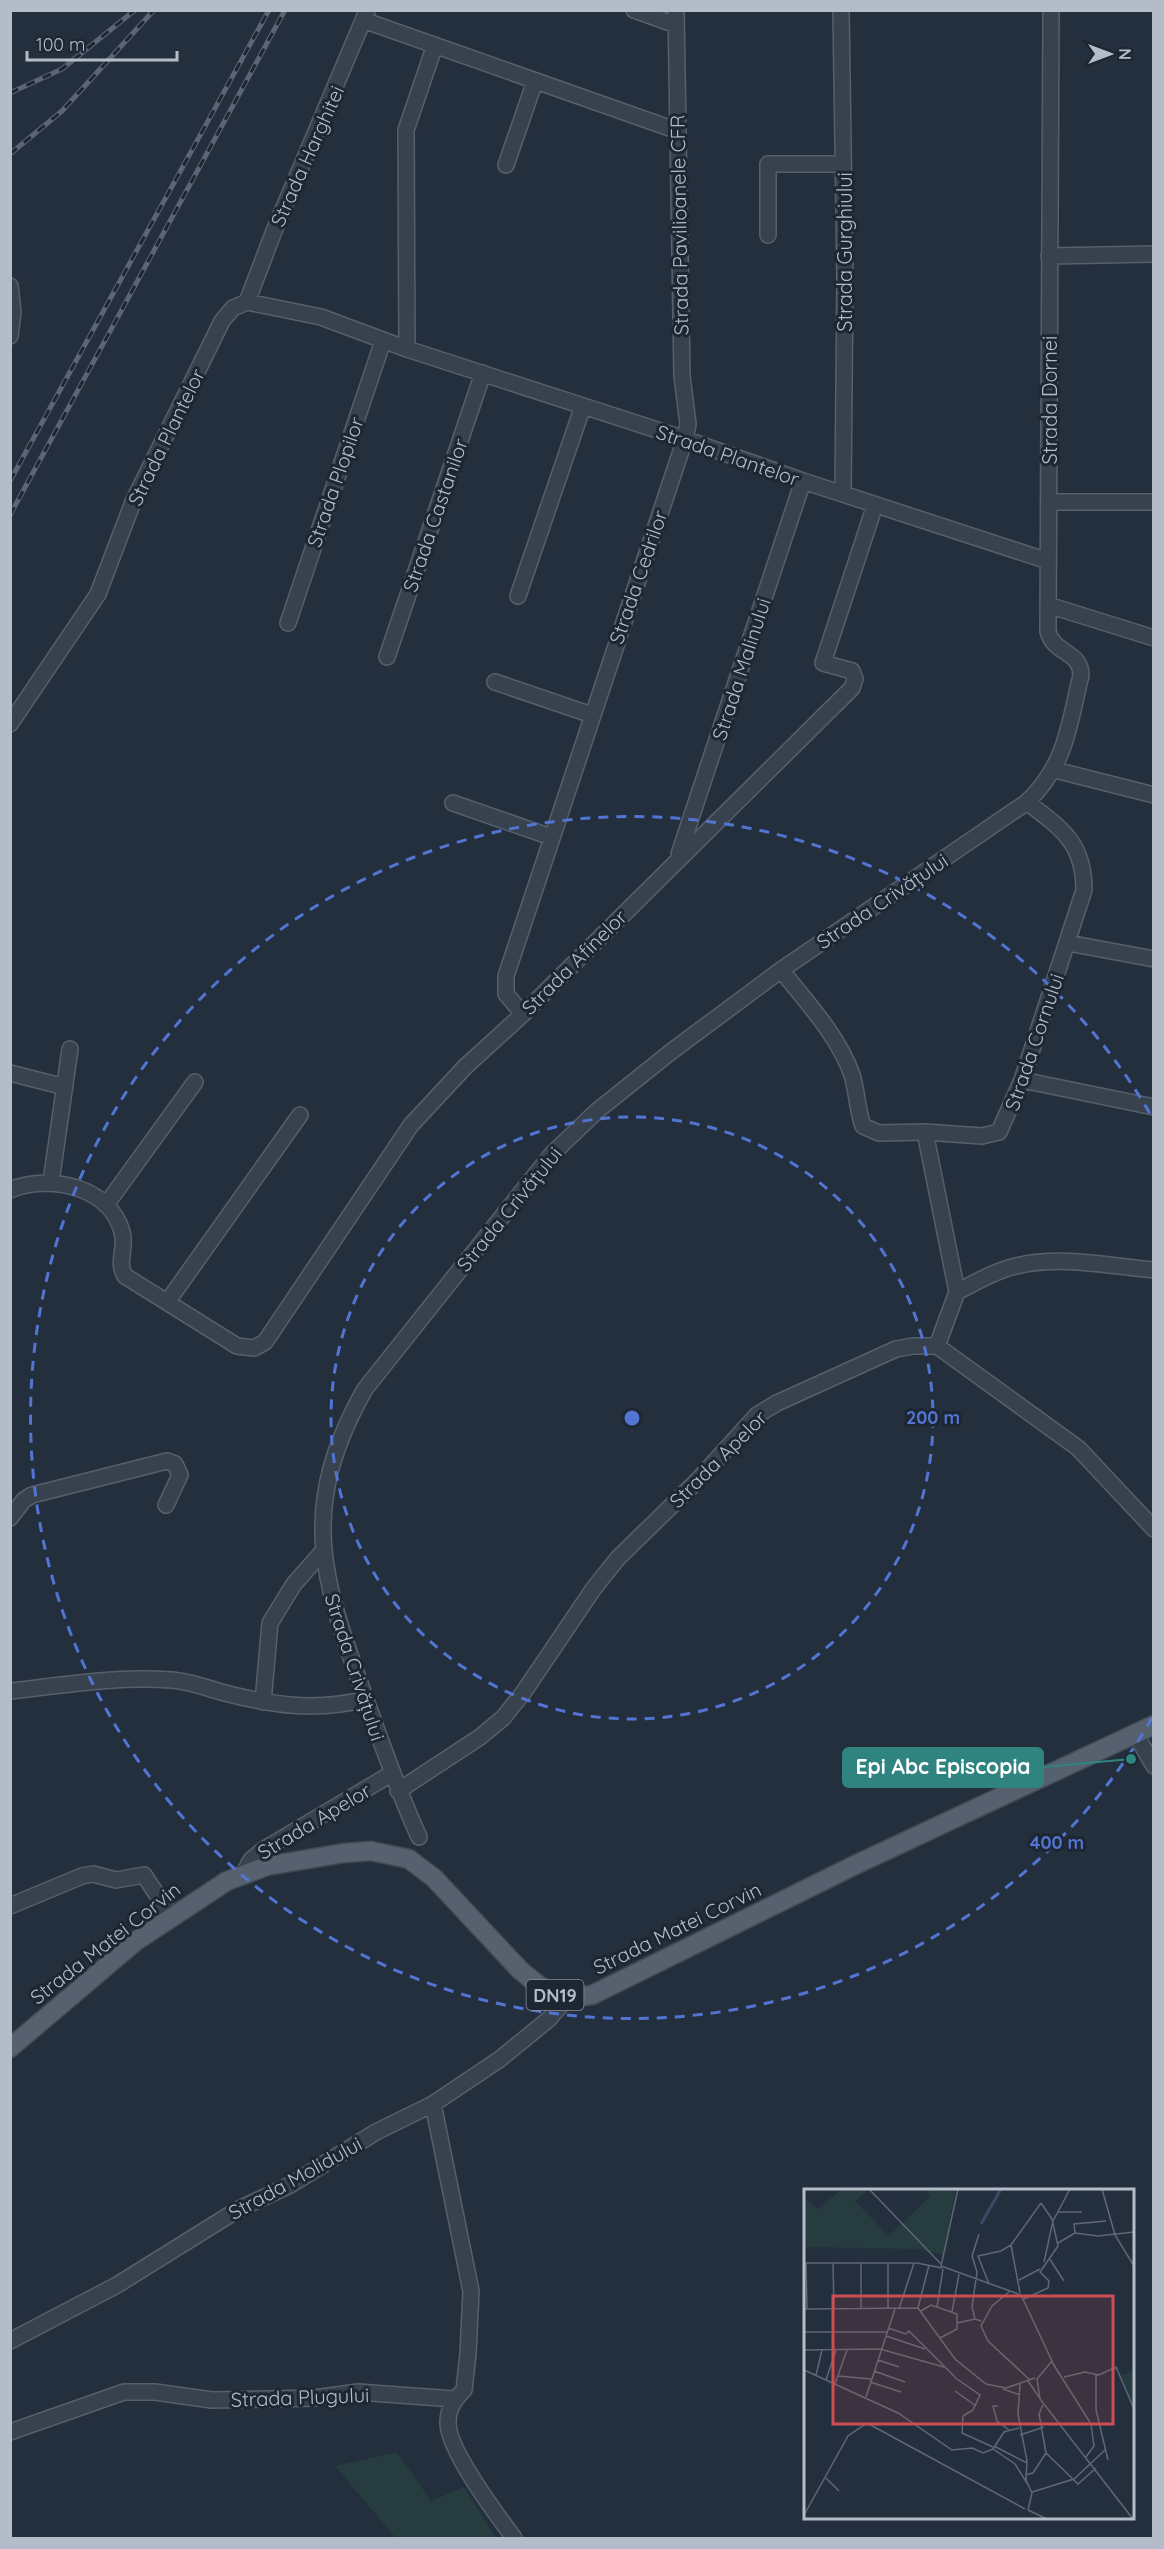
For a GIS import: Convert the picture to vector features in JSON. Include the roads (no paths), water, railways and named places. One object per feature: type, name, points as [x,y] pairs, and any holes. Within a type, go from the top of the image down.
[{"type":"main road","name":"Strada Matei Corvin","points":[[10,2048],[54,2008],[171,1916],[244,1873],[267,1866],[344,1853],[371,1851],[408,1859],[434,1878],[520,1970],[554,1995],[579,1998],[606,1990],[855,1865],[1154,1725]]},
{"type":"street","points":[[633,10],[676,18]]},
{"type":"street","name":"Strada Gurghiului","points":[[841,10],[843,494]]},
{"type":"street","name":"Strada Dornei","points":[[1051,10],[1048,605],[1050,638],[1058,648],[1074,657],[1081,665],[1081,675],[1063,750],[1054,770]]},
{"type":"street","points":[[366,15],[435,45],[678,131]]},
{"type":"street","name":"Strada Harghitei","points":[[247,302],[274,231],[366,15]]},
{"type":"street","name":"Strada Pavilioanele CFR","points":[[676,18],[682,376],[688,424],[685,439]]},
{"type":"street","points":[[407,349],[405,130],[435,45]]},
{"type":"street","points":[[506,165],[535,81]]},
{"type":"street","points":[[768,235],[768,164],[843,164]]},
{"type":"street","points":[[1049,256],[1154,254]]},
{"type":"street","points":[[10,286],[13,312],[10,336]]},
{"type":"street","name":"Strada Plantelor","points":[[10,724],[98,594],[133,502],[222,321],[233,308],[247,302],[321,317],[383,341],[685,439],[803,481],[1048,561]]},
{"type":"street","name":"Strada Plopilor","points":[[288,623],[383,341]]},
{"type":"street","name":"Strada Castanilor","points":[[387,657],[483,373]]},
{"type":"street","points":[[518,596],[583,406]]},
{"type":"street","name":"Strada Cedrilor","points":[[523,1014],[506,994],[504,985],[551,837],[685,439]]},
{"type":"street","name":"Strada Malinului","points":[[678,857],[803,481]]},
{"type":"street","points":[[1048,502],[1154,502]]},
{"type":"street","name":"Strada Afinelor","points":[[10,1190],[33,1183],[51,1182],[77,1187],[106,1206],[122,1229],[124,1239],[120,1258],[125,1276],[237,1346],[254,1348],[265,1342],[411,1125],[465,1067],[523,1014],[678,857],[852,688],[855,679],[852,671],[823,663],[875,505]]},
{"type":"street","points":[[1048,605],[1154,638]]},
{"type":"street","points":[[495,682],[592,715]]},
{"type":"street","points":[[1054,770],[1154,795]]},
{"type":"street","name":"Strada Crivățului","points":[[418,1837],[391,1774],[341,1634],[325,1572],[324,1499],[329,1469],[348,1420],[386,1360],[552,1154],[597,1111],[637,1078],[781,970],[1027,802],[1045,785],[1054,770]]},
{"type":"street","points":[[453,802],[551,837]]},
{"type":"street","name":"Strada Cornului","points":[[781,970],[803,997],[847,1062],[853,1077],[863,1126],[879,1133],[925,1132],[982,1136],[999,1132],[1022,1080],[1084,890],[1084,870],[1078,849],[1027,802]]},
{"type":"street","points":[[1068,943],[1154,958]]},
{"type":"street","points":[[51,1182],[70,1049]]},
{"type":"street","points":[[10,1073],[64,1087]]},
{"type":"street","points":[[1022,1080],[1154,1107]]},
{"type":"street","points":[[106,1206],[195,1082]]},
{"type":"street","points":[[168,1301],[300,1115]]},
{"type":"street","points":[[925,1132],[957,1292],[937,1347],[1078,1448],[1154,1529]]},
{"type":"street","points":[[957,1292],[986,1277],[1017,1266],[1062,1262],[1154,1270]]},
{"type":"street","name":"Strada Apelor","points":[[399,1791],[480,1737],[503,1718],[523,1693],[594,1588],[618,1558],[697,1481],[757,1415],[777,1402],[880,1354],[913,1346],[937,1347]]},
{"type":"street","points":[[10,1518],[24,1500],[32,1495],[167,1461],[175,1464],[180,1475],[166,1505]]},
{"type":"street","points":[[262,1702],[270,1623],[294,1584],[324,1550]]},
{"type":"street","points":[[10,1691],[90,1682],[163,1680],[192,1683],[262,1702],[313,1708],[342,1706],[366,1699]]},
{"type":"street","points":[[1136,1735],[1154,1766]]},
{"type":"street","name":"Strada Apelor","points":[[244,1873],[251,1860],[263,1850],[391,1774]]},
{"type":"street","points":[[10,1906],[82,1876],[93,1874],[117,1880],[144,1875],[171,1916]]},
{"type":"street","name":"Strada Molidului","points":[[10,2341],[117,2285],[239,2209],[290,2185],[376,2132],[433,2104],[508,2052],[549,2019],[567,1998]]},
{"type":"street","points":[[433,2104],[471,2291],[464,2390],[454,2399],[448,2422],[451,2435],[469,2473],[514,2538]]},
{"type":"street","name":"Strada Plugului","points":[[10,2432],[131,2391],[212,2400],[315,2398],[358,2392],[454,2399]]},
{"type":"railway","points":[[10,93],[62,69],[135,10]]},
{"type":"railway","points":[[10,154],[62,111],[154,10]]},
{"type":"railway","points":[[10,481],[269,10]]},
{"type":"railway","points":[[10,515],[285,10]]},
{"type":"place","name":"Epi Abc Episcopia","points":[[1131,1759]]}]
